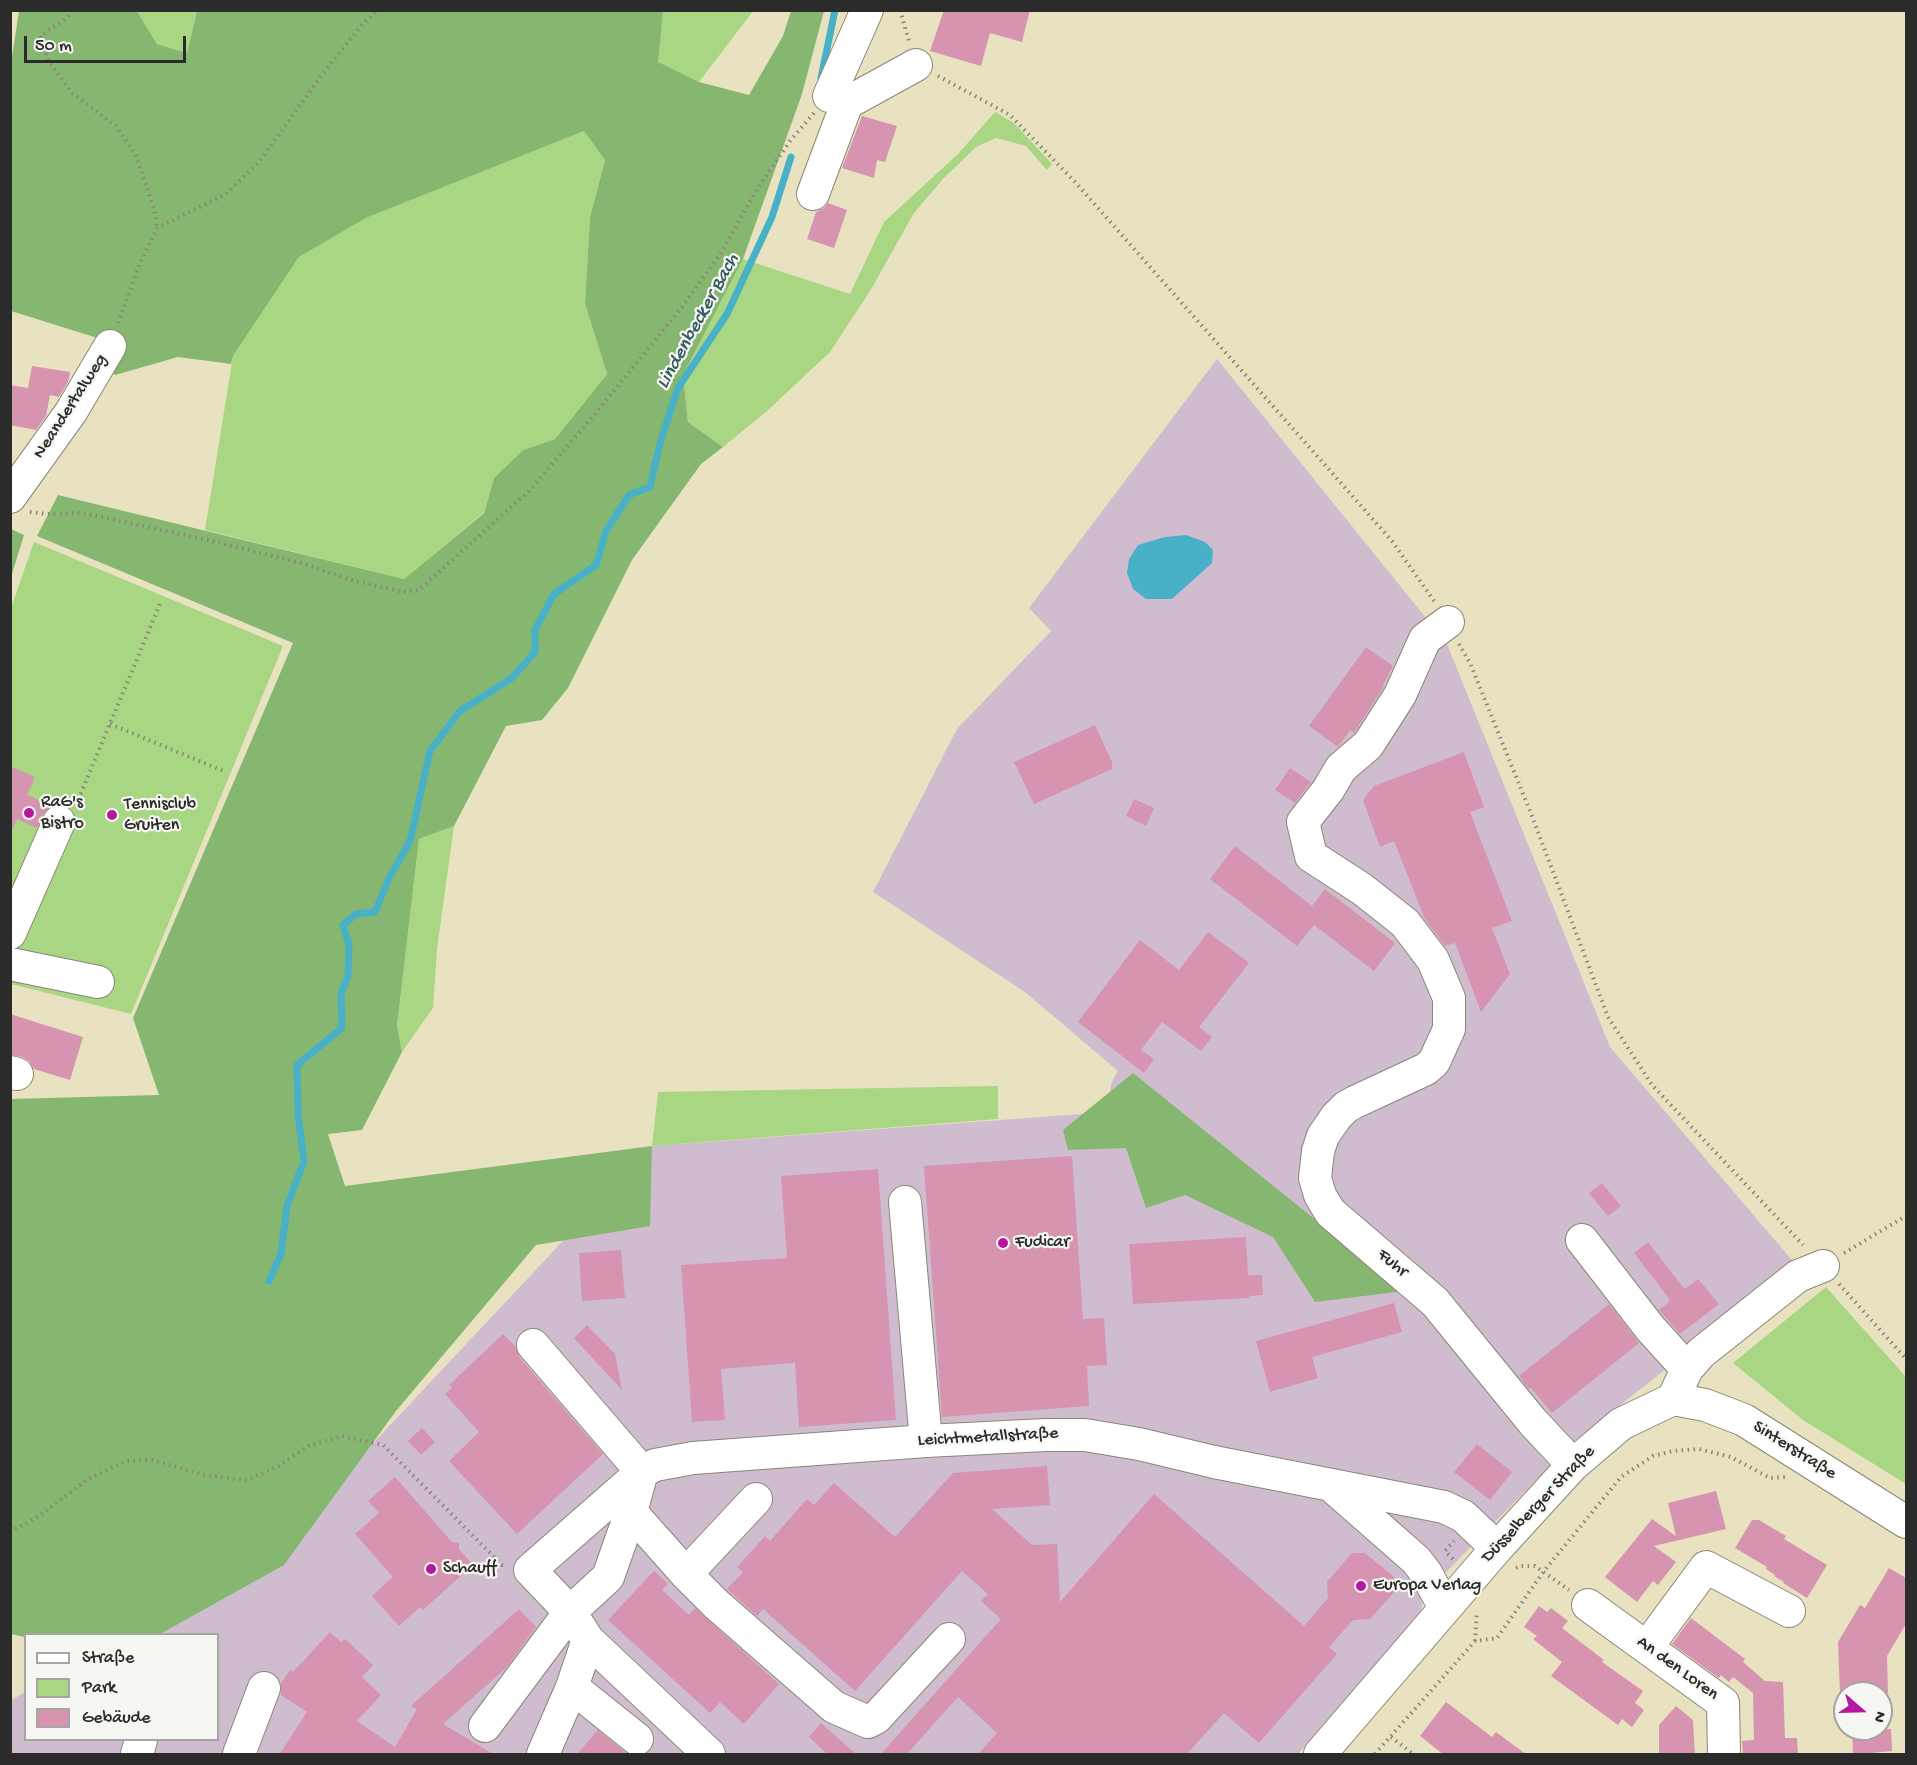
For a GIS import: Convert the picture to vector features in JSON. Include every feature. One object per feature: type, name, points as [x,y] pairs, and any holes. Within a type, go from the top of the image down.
[{"type":"street","points":[[829,96],[867,10]]},
{"type":"street","points":[[813,194],[847,104],[916,65]]},
{"type":"street","name":"Neandertalweg","points":[[20,504],[110,346]]},
{"type":"street","name":"Fuhr","points":[[1448,622],[1425,639],[1400,695],[1368,745],[1341,768],[1328,790],[1303,822],[1311,856],[1362,889],[1405,923],[1433,960],[1449,998],[1449,1029],[1434,1062],[1426,1069],[1355,1102],[1336,1117],[1323,1136],[1318,1151],[1315,1178],[1325,1205],[1336,1218],[1435,1302],[1532,1421],[1573,1465]]},
{"type":"street","points":[[10,933],[58,822]]},
{"type":"street","points":[[10,964],[98,982]]},
{"type":"street","points":[[905,1202],[926,1441]]},
{"type":"street","points":[[1582,1240],[1650,1328],[1687,1369]]},
{"type":"street","points":[[1672,1399],[1687,1369],[1701,1353],[1798,1276],[1822,1266]]},
{"type":"street","points":[[485,1726],[570,1612],[608,1577],[631,1512],[642,1472],[533,1345]]},
{"type":"street","name":"Düsselberger Straße","points":[[1320,1755],[1444,1608],[1505,1559],[1573,1465],[1621,1424],[1672,1399]]},
{"type":"street","name":"Sinterstraße","points":[[1672,1399],[1705,1405],[1744,1420],[1906,1522]]},
{"type":"street","name":"Leichtmetallstraße","points":[[530,1570],[642,1472],[655,1465],[693,1458],[1045,1435],[1085,1435],[1139,1444],[1214,1462],[1444,1507],[1463,1516],[1505,1559]]},
{"type":"street","name":"Leichtmetallstraße","points":[[1332,1486],[1416,1560],[1426,1573],[1444,1608]]},
{"type":"street","points":[[686,1574],[756,1499]]},
{"type":"street","points":[[631,1512],[716,1604],[834,1707],[868,1722],[876,1718],[949,1639]]},
{"type":"street","points":[[1647,1647],[1706,1567],[1789,1611]]},
{"type":"street","points":[[530,1570],[570,1612],[588,1640],[709,1755]]},
{"type":"street","name":"An den Loren","points":[[1588,1605],[1723,1703],[1724,1755]]},
{"type":"street","points":[[543,1755],[572,1687],[588,1640]]},
{"type":"street","points":[[572,1687],[637,1739]]},
{"type":"street","points":[[239,1755],[264,1688]]},
{"type":"path","points":[[72,10],[67,18],[40,36],[49,62],[72,93],[116,126],[136,156],[154,208],[157,228],[141,261],[110,346]]},
{"type":"path","points":[[157,228],[226,194],[259,162],[321,76],[360,27],[378,10]]},
{"type":"path","points":[[900,10],[916,65]]},
{"type":"path","points":[[20,504],[47,514],[83,513],[208,540],[305,564],[347,579],[402,592],[419,590],[529,491],[595,414],[682,307],[721,253],[758,189],[790,141],[829,96]]},
{"type":"path","points":[[58,822],[81,793],[160,604]]},
{"type":"path","points":[[110,724],[226,772]]},
{"type":"path","points":[[1906,1216],[1822,1266],[1906,1359]]},
{"type":"path","points":[[10,1532],[39,1516],[88,1479],[127,1461],[153,1460],[204,1475],[247,1480],[279,1466],[308,1446],[342,1436],[383,1445],[502,1564],[530,1570]]},
{"type":"path","points":[[1475,1641],[1497,1638],[1544,1571],[1621,1477],[1653,1456],[1673,1451],[1700,1449],[1731,1457],[1770,1478],[1795,1476]]},
{"type":"path","points":[[1505,1559],[1521,1566],[1531,1565],[1544,1571]]},
{"type":"path","points":[[1375,1755],[1475,1641],[1476,1612],[1480,1605]]},
{"type":"path","points":[[1391,1737],[1413,1755]]},
{"type":"shaded area","points":[[1217,359],[1447,644],[1610,1047],[1797,1266],[1572,1443],[1425,1594],[1418,1621],[1298,1754],[11,1754],[10,1701],[24,1693],[24,1741],[219,1741],[219,1633],[128,1633],[271,1552],[652,1146],[1108,1112],[1111,1084],[1118,1071],[1025,992],[873,892],[957,729],[1051,631],[1029,608]]},
{"type":"green space","points":[[19,11],[137,11],[157,44],[187,53],[197,11],[663,11],[658,62],[699,82],[749,95],[783,36],[791,11],[824,11],[802,94],[743,259],[683,375],[688,422],[723,447],[701,464],[632,560],[568,688],[542,720],[506,726],[454,826],[419,839],[397,1026],[402,1052],[362,1130],[328,1134],[345,1186],[652,1146],[650,1226],[536,1245],[396,1411],[284,1565],[162,1633],[24,1633],[24,1637],[11,1634],[10,1099],[159,1095],[133,1018],[293,643],[37,536],[58,495],[404,579],[484,513],[494,478],[523,450],[555,439],[607,374],[585,304],[590,217],[605,160],[584,131],[366,218],[299,257],[233,356],[231,364],[178,357],[115,375],[110,370],[104,340],[11,311],[10,70]]},
{"type":"green space","points":[[137,11],[197,11],[187,53],[157,44]]},
{"type":"green space","points":[[663,11],[753,11],[699,82],[657,62]]},
{"type":"green space","points":[[995,112],[1014,123],[1052,164],[1047,170],[1026,146],[996,138],[976,147],[943,179],[914,213],[870,291],[830,352],[767,411],[723,447],[688,422],[683,375],[743,259],[850,294],[884,222],[958,154]]},
{"type":"green space","points":[[584,131],[605,160],[590,217],[585,304],[607,374],[555,439],[523,450],[494,478],[484,512],[404,579],[205,530],[233,356],[299,257],[366,218]]},
{"type":"green space","points":[[11,529],[24,535],[11,577]]},
{"type":"green space","name":"Tennisclub Gruiten","points":[[34,542],[283,646],[131,1014],[11,984],[11,608]]},
{"type":"green space","points":[[454,826],[437,949],[433,1008],[402,1052],[397,1026],[419,839]]},
{"type":"green space","points":[[1133,1073],[1404,1291],[1315,1302],[1273,1237],[1185,1195],[1146,1208],[1126,1148],[1068,1150],[1063,1130]]},
{"type":"green space","points":[[998,1086],[998,1119],[652,1146],[658,1092]]},
{"type":"green space","points":[[1826,1287],[1906,1377],[1906,1484],[1803,1420],[1733,1363]]},
{"type":"water","points":[[1186,535],[1205,542],[1213,550],[1212,563],[1172,599],[1146,599],[1133,589],[1127,573],[1129,559],[1138,545],[1165,537]]},
{"type":"building","points":[[944,10],[1030,10],[1022,42],[990,33],[981,66],[930,51]]},
{"type":"building","points":[[862,116],[897,126],[885,162],[877,160],[874,178],[842,168]]},
{"type":"building","points":[[828,203],[847,210],[834,248],[807,239],[816,212]]},
{"type":"building","points":[[32,366],[70,372],[68,382],[59,397],[50,395],[46,416],[36,430],[10,425],[10,385],[28,388]]},
{"type":"building","points":[[1366,647],[1393,666],[1384,686],[1354,733],[1350,730],[1338,747],[1309,726]]},
{"type":"building","points":[[1095,725],[1112,762],[1112,769],[1034,804],[1014,762]]},
{"type":"building","points":[[1464,752],[1484,807],[1470,812],[1512,921],[1492,928],[1510,974],[1481,1012],[1455,943],[1445,946],[1425,919],[1394,841],[1380,847],[1363,800],[1374,786]]},
{"type":"building","points":[[10,766],[35,777],[27,795],[52,806],[43,814],[37,828],[17,819],[10,834]]},
{"type":"building","points":[[1290,768],[1311,782],[1295,803],[1275,790]]},
{"type":"building","points":[[1134,799],[1154,808],[1146,826],[1126,816]]},
{"type":"building","points":[[1235,846],[1312,906],[1325,889],[1395,943],[1374,971],[1314,925],[1297,946],[1210,879]]},
{"type":"building","points":[[1208,932],[1249,963],[1199,1027],[1212,1037],[1201,1051],[1162,1022],[1141,1050],[1154,1059],[1144,1073],[1078,1022],[1140,940],[1179,970]]},
{"type":"building","points":[[10,1014],[83,1037],[70,1080],[34,1069],[29,1061],[10,1055]]},
{"type":"building","name":"Fudicar","points":[[1072,1156],[1083,1319],[1104,1318],[1107,1365],[1087,1366],[1089,1406],[942,1417],[924,1166]]},
{"type":"building","points":[[878,1169],[896,1420],[799,1427],[795,1363],[721,1369],[725,1420],[692,1422],[681,1265],[787,1258],[781,1176]]},
{"type":"building","points":[[1602,1183],[1621,1206],[1608,1216],[1589,1193]]},
{"type":"building","points":[[1246,1237],[1248,1275],[1262,1275],[1263,1295],[1249,1296],[1249,1298],[1133,1304],[1129,1244]]},
{"type":"building","points":[[1648,1242],[1685,1289],[1698,1279],[1719,1304],[1680,1334],[1659,1310],[1670,1301],[1668,1297],[1634,1253]]},
{"type":"building","points":[[621,1250],[625,1298],[582,1301],[579,1253]]},
{"type":"building","points":[[1394,1303],[1402,1332],[1312,1357],[1318,1378],[1270,1392],[1256,1341]]},
{"type":"building","points":[[1609,1304],[1639,1343],[1552,1413],[1519,1376]]},
{"type":"building","points":[[587,1325],[615,1354],[622,1390],[574,1338]]},
{"type":"building","points":[[503,1334],[515,1346],[519,1357],[603,1454],[517,1534],[449,1461],[479,1432],[445,1394],[452,1388],[449,1385]]},
{"type":"building","points":[[422,1428],[435,1442],[421,1455],[408,1441]]},
{"type":"building","points":[[1477,1444],[1512,1472],[1490,1500],[1454,1472]]},
{"type":"building","points":[[1047,1466],[1050,1505],[992,1509],[1032,1545],[1057,1544],[1060,1602],[1154,1494],[1304,1626],[1328,1598],[1327,1582],[1352,1553],[1365,1553],[1394,1577],[1395,1591],[1370,1619],[1353,1620],[1329,1647],[1337,1654],[1259,1743],[1224,1713],[1186,1755],[977,1755],[997,1733],[958,1697],[906,1755],[880,1755],[1001,1619],[981,1601],[988,1594],[962,1571],[855,1691],[763,1609],[757,1616],[727,1589],[743,1572],[737,1567],[765,1536],[770,1541],[807,1499],[814,1505],[834,1483],[895,1537],[953,1473]]},
{"type":"building","points":[[395,1477],[452,1542],[459,1543],[459,1549],[473,1565],[423,1610],[420,1607],[399,1626],[372,1596],[393,1577],[355,1534],[379,1513],[368,1501]]},
{"type":"building","points":[[1716,1491],[1726,1529],[1654,1546],[1676,1562],[1658,1585],[1653,1581],[1637,1602],[1605,1577],[1652,1519],[1676,1536],[1668,1503]]},
{"type":"building","points":[[1752,1520],[1759,1520],[1786,1536],[1784,1539],[1827,1565],[1807,1598],[1783,1583],[1766,1569],[1767,1567],[1735,1548]]},
{"type":"building","points":[[1889,1568],[1906,1578],[1906,1624],[1887,1656],[1888,1681],[1840,1681],[1838,1642],[1860,1605],[1865,1608]]},
{"type":"building","points":[[654,1571],[668,1584],[662,1590],[689,1615],[695,1608],[779,1684],[744,1724],[720,1702],[710,1713],[608,1620]]},
{"type":"building","points":[[1539,1606],[1547,1612],[1551,1608],[1568,1621],[1562,1628],[1604,1660],[1602,1662],[1643,1691],[1635,1703],[1644,1710],[1632,1727],[1622,1719],[1618,1725],[1551,1676],[1562,1662],[1533,1639],[1537,1636],[1524,1627]]},
{"type":"building","points":[[519,1609],[536,1627],[506,1668],[443,1724],[495,1755],[279,1755],[307,1712],[281,1695],[281,1683],[290,1670],[293,1672],[330,1632],[341,1642],[345,1639],[373,1665],[362,1677],[381,1695],[357,1721],[395,1747],[417,1709],[411,1706]]},
{"type":"building","points":[[1691,1618],[1745,1659],[1743,1662],[1765,1681],[1783,1682],[1785,1738],[1797,1738],[1798,1755],[1743,1755],[1742,1741],[1754,1740],[1753,1693],[1733,1677],[1729,1682],[1721,1675],[1719,1678],[1672,1644]]},
{"type":"building","points":[[1446,1702],[1492,1737],[1496,1732],[1527,1755],[1444,1755],[1420,1736]]},
{"type":"building","points":[[1676,1706],[1693,1720],[1695,1755],[1659,1755],[1659,1725]]},
{"type":"building","points":[[821,1723],[857,1755],[828,1755],[809,1737]]},
{"type":"building","points":[[598,1730],[626,1753],[629,1755],[576,1755]]},
{"type":"building","points":[[1852,1741],[1892,1741],[1892,1751],[1871,1753],[1872,1755],[1853,1755]]},
{"type":"waterway","name":"Lindenbecker Bach","points":[[821,78],[835,10]]},
{"type":"waterway","name":"Lindenbecker Bach","points":[[269,1281],[281,1254],[287,1206],[304,1161],[298,1114],[297,1065],[342,1028],[341,994],[348,976],[349,945],[343,925],[356,914],[375,912],[389,878],[410,841],[430,751],[460,711],[512,678],[535,652],[535,630],[554,594],[596,565],[606,531],[629,495],[650,487],[660,443],[678,388],[727,314],[772,217],[791,157]]},
{"type":"place","name":"RaG's Bistro","points":[[29,813]]},
{"type":"place","name":"Tennisclub Gruiten","points":[[112,815]]},
{"type":"place","name":"Fudicar","points":[[1003,1243]]},
{"type":"place","name":"Schauff","points":[[431,1569]]},
{"type":"place","name":"Europa Verlag","points":[[1361,1586]]}]
